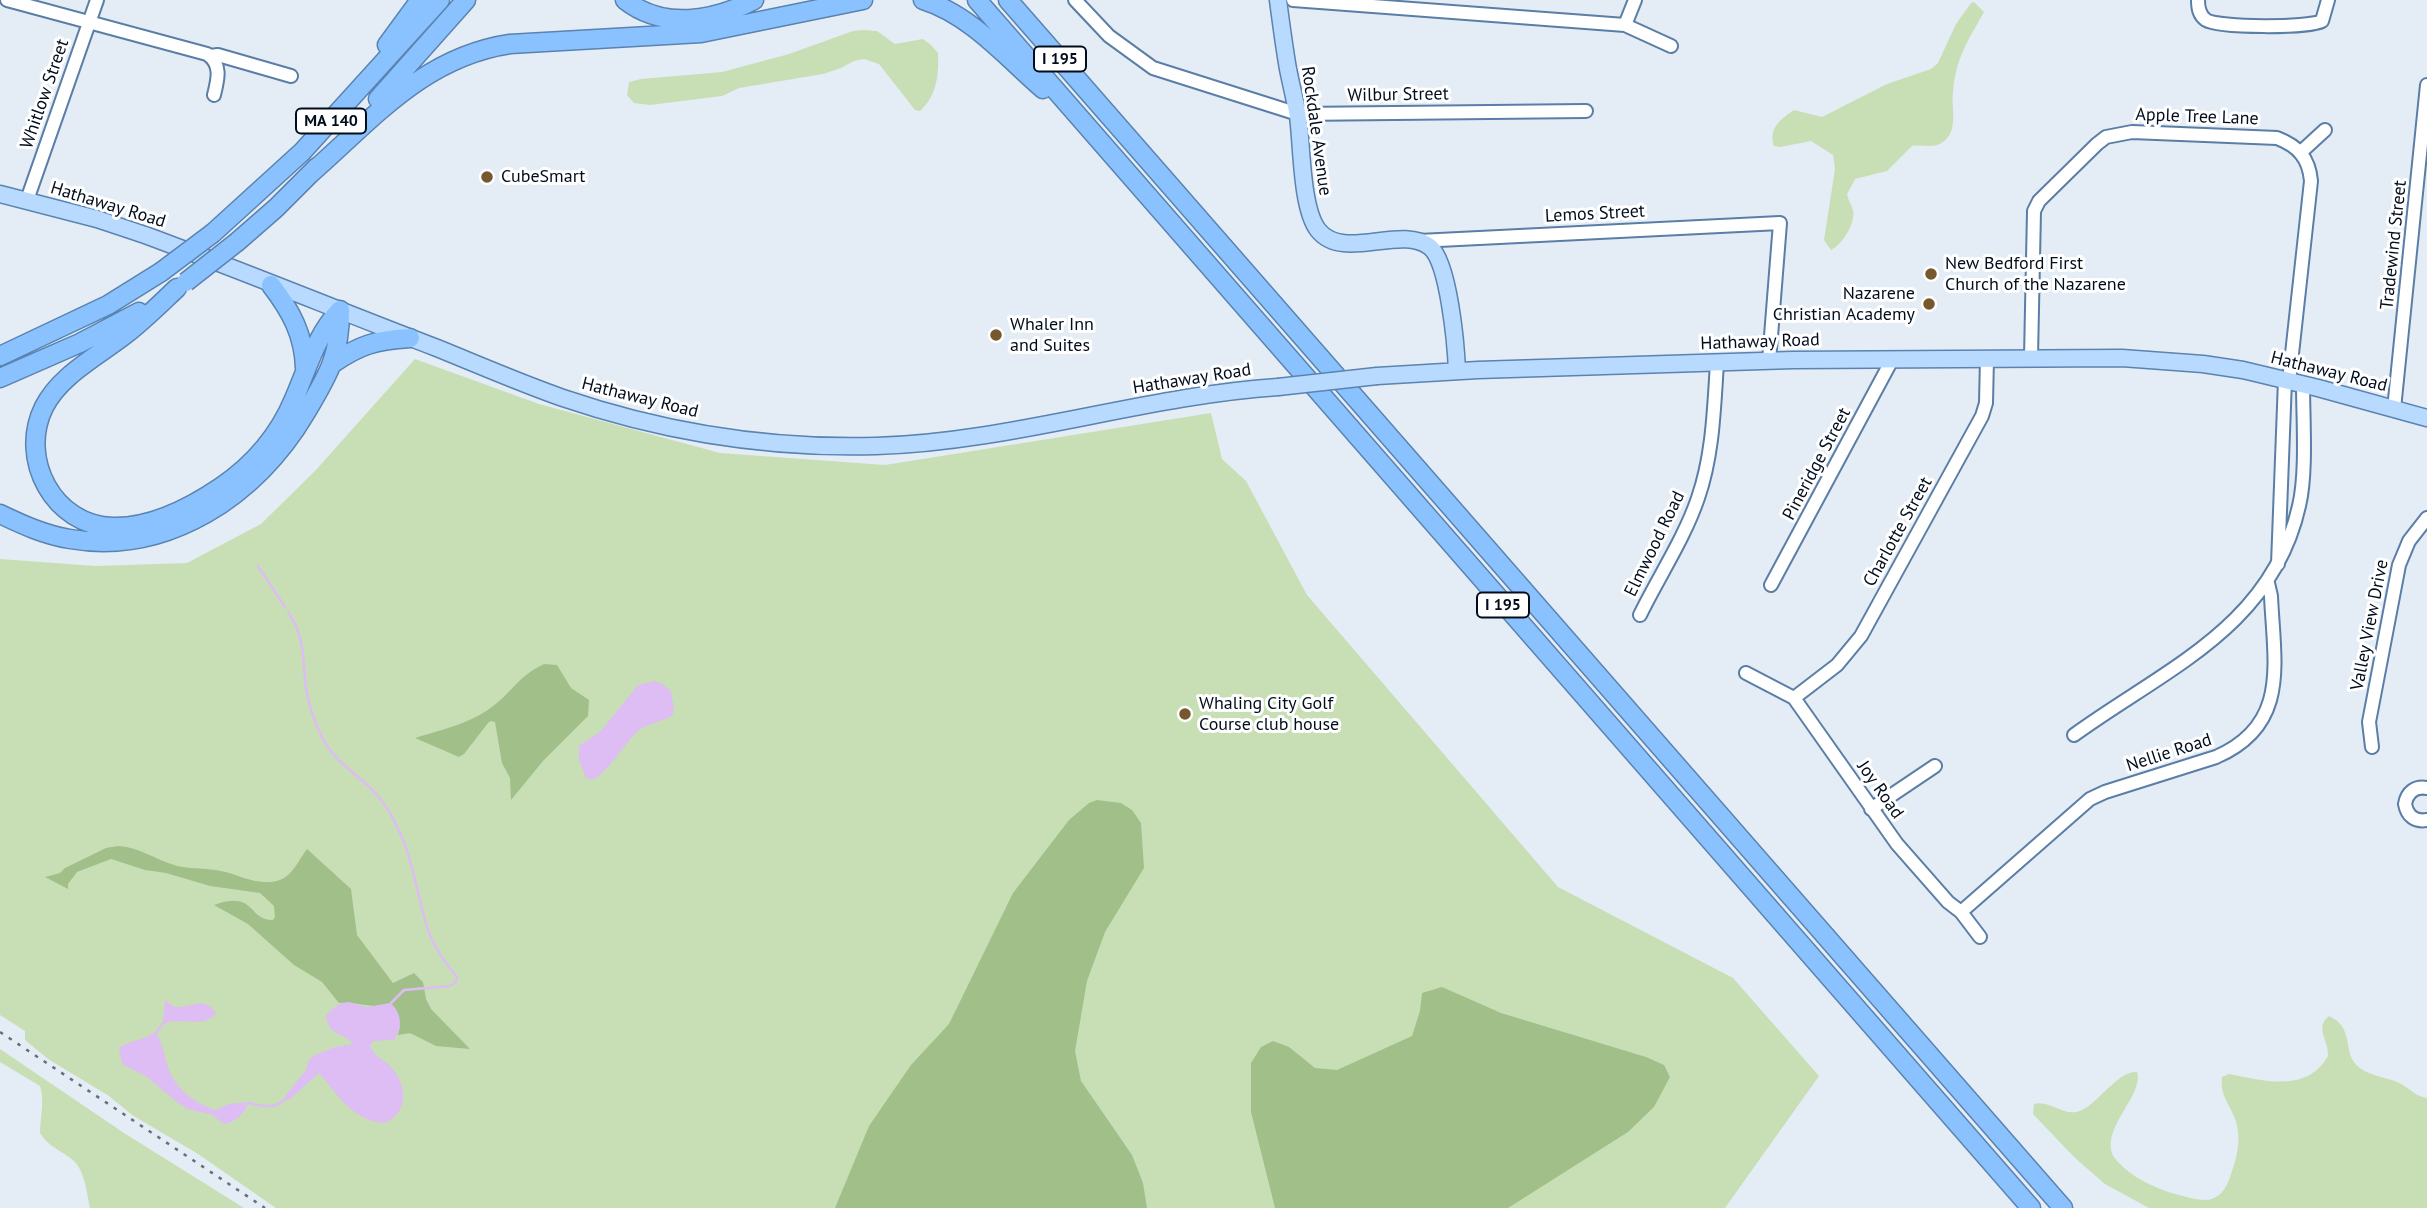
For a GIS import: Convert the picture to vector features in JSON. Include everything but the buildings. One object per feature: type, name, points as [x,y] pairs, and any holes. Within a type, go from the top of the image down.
[{"type":"highway","points":[[306,147],[420,0]]},
{"type":"highway","name":"MA 140","points":[[0,355],[108,305],[161,272],[213,233],[306,147],[440,0]]},
{"type":"highway","name":"MA 140","points":[[0,378],[102,332],[181,285],[237,242],[310,174],[466,0]]},
{"type":"highway","points":[[625,0],[655,16],[684,20],[726,12],[754,0]]},
{"type":"highway","points":[[310,174],[404,89],[442,65],[480,50],[510,44],[701,33],[863,0]]},
{"type":"highway","points":[[923,0],[946,9],[977,31],[1093,134]]},
{"type":"highway","name":"I 195","points":[[977,0],[2031,1208]]},
{"type":"highway","name":"I 195","points":[[1012,3],[2063,1208]]},
{"type":"highway","points":[[181,285],[127,333],[71,375],[44,407],[36,433],[38,469],[55,499],[75,515],[101,526],[149,522],[189,507],[234,477],[269,442],[291,407],[325,326],[340,310]]},
{"type":"highway","points":[[271,285],[297,325],[304,350],[305,372]]},
{"type":"highway","points":[[0,514],[56,536],[100,542],[146,537],[187,524],[213,510],[246,486],[270,463],[295,430],[332,364],[339,344],[340,310]]},
{"type":"highway","points":[[332,364],[360,346],[376,341],[410,338]]},
{"type":"main road","name":"Rockdale Avenue","points":[[1278,0],[1287,67],[1298,114],[1306,198],[1319,233],[1340,243],[1411,241]]},
{"type":"main road","name":"Hathaway Road","points":[[0,194],[133,231],[542,390],[632,418],[734,438],[806,445],[874,446],[931,442],[1225,391],[1377,376],[1457,371],[1893,358],[2103,357],[2224,366],[2292,381],[2427,418]]},
{"type":"main road","points":[[1411,241],[1431,248],[1440,265],[1454,333],[1457,371]]},
{"type":"street","points":[[0,6],[5,0],[291,76]]},
{"type":"street","name":"Whitlow Street","points":[[27,200],[97,0]]},
{"type":"street","name":"Wilbur Street","points":[[1075,0],[1109,36],[1153,68],[1298,114],[1586,111]]},
{"type":"street","points":[[1293,0],[1625,25],[1671,46]]},
{"type":"street","points":[[1625,25],[1634,0]]},
{"type":"street","points":[[2198,0],[2202,16],[2215,23],[2302,26],[2322,21],[2328,0]]},
{"type":"street","points":[[210,56],[219,71],[214,95]]},
{"type":"street","name":"Tradewind Street","points":[[2395,409],[2427,85]]},
{"type":"street","points":[[2277,568],[2311,181],[2307,161],[2301,152],[2325,130]]},
{"type":"street","name":"Apple Tree Lane","points":[[2031,357],[2034,211],[2039,201],[2106,137],[2132,132],[2277,138],[2295,146],[2301,152]]},
{"type":"street","name":"Lemos Street","points":[[1411,241],[1780,223],[1769,361]]},
{"type":"street","name":"Pineridge Street","points":[[1771,585],[1893,358]]},
{"type":"street","name":"Charlotte Street","points":[[1794,698],[1847,655],[1861,636],[1982,416],[1986,403],[1987,358]]},
{"type":"street","name":"Elmwood Road","points":[[1640,615],[1687,525],[1700,490],[1708,458],[1717,363]]},
{"type":"street","points":[[2074,735],[2194,655],[2225,629],[2268,583],[2289,546],[2300,505],[2292,381]]},
{"type":"street","name":"Valley View Drive","points":[[2372,747],[2369,722],[2399,565],[2409,541],[2427,518]]},
{"type":"street","name":"Nellie Road","points":[[1961,912],[2090,799],[2233,750],[2255,731],[2267,712],[2273,685],[2268,583]]},
{"type":"street","name":"Joy Road","points":[[1746,673],[1794,698],[1897,844],[1948,902],[1961,912],[1980,937]]},
{"type":"street","points":[[1871,809],[1935,766]]},
{"type":"street","points":[[2427,788],[2414,789],[2407,796],[2405,804],[2411,816],[2418,820],[2427,820]]},
{"type":"green space","points":[[1974,2],[1984,12],[1957,69],[1951,132],[1943,142],[1936,145],[1912,146],[1887,171],[1855,179],[1847,194],[1853,210],[1850,227],[1844,239],[1831,250],[1824,240],[1835,169],[1833,155],[1811,141],[1774,146],[1774,129],[1794,110],[1822,117],[1887,84],[1931,69],[1938,63],[1956,24]]},
{"type":"green space","points":[[863,30],[877,31],[895,44],[923,39],[938,53],[936,84],[930,99],[920,111],[915,110],[879,64],[864,59],[823,74],[739,88],[722,96],[650,105],[634,103],[627,95],[629,82],[722,72]]},
{"type":"green space","points":[[415,359],[539,404],[720,453],[885,465],[1211,413],[1222,459],[1246,481],[1307,595],[1558,887],[1733,978],[1819,1076],[1725,1208],[276,1208],[198,1154],[132,1115],[109,1096],[48,1059],[25,1040],[25,1031],[0,1015],[0,559],[95,566],[187,563],[261,524],[315,471]]},
{"type":"green space","points":[[544,664],[557,665],[571,688],[589,700],[588,716],[543,761],[511,800],[510,778],[502,763],[495,722],[488,723],[459,757],[415,738],[478,716],[497,703],[529,673]]},
{"type":"green space","points":[[1097,800],[1121,803],[1132,810],[1141,823],[1144,868],[1105,932],[1087,981],[1075,1051],[1081,1081],[1132,1155],[1143,1183],[1147,1208],[835,1208],[869,1126],[911,1065],[949,1024],[1013,893],[1069,820],[1089,803]]},
{"type":"green space","points":[[118,846],[139,851],[167,863],[216,870],[259,882],[284,878],[294,869],[307,849],[351,889],[357,935],[393,983],[414,973],[423,982],[431,1009],[470,1049],[436,1046],[410,1033],[398,1035],[400,1026],[383,1006],[339,1003],[322,982],[294,965],[248,924],[214,905],[237,901],[244,903],[259,916],[273,920],[274,906],[260,893],[210,886],[111,859],[77,872],[68,884],[68,889],[45,877],[60,873],[106,848]]},
{"type":"green space","points":[[1442,987],[1501,1013],[1646,1057],[1664,1065],[1670,1077],[1654,1107],[1628,1132],[1508,1208],[1275,1208],[1251,1112],[1251,1063],[1261,1047],[1273,1041],[1289,1047],[1315,1068],[1337,1070],[1412,1036],[1420,1011],[1422,993]]},
{"type":"green space","points":[[2329,1016],[2342,1026],[2351,1056],[2359,1067],[2397,1082],[2427,1098],[2427,1208],[2149,1208],[2105,1184],[2075,1158],[2033,1114],[2034,1104],[2040,1103],[2070,1112],[2082,1110],[2123,1076],[2137,1072],[2135,1090],[2113,1132],[2112,1154],[2132,1174],[2158,1188],[2207,1200],[2225,1189],[2238,1146],[2238,1129],[2223,1092],[2222,1077],[2229,1074],[2284,1082],[2309,1075],[2319,1068],[2328,1056],[2322,1030]]},
{"type":"green space","points":[[0,1049],[124,1133],[244,1208],[90,1208],[78,1166],[47,1142],[40,1133],[40,1086],[0,1062]]},
{"type":"shaded area","points":[[655,681],[671,691],[674,710],[672,716],[640,729],[604,772],[592,780],[586,778],[579,760],[579,746],[601,731],[638,685]]},
{"type":"shaded area","points":[[165,1000],[178,1007],[208,1005],[216,1013],[200,1022],[165,1023]]},
{"type":"shaded area","points":[[349,1002],[367,1007],[390,1003],[399,1015],[399,1030],[394,1040],[374,1041],[370,1045],[392,1068],[403,1090],[402,1106],[393,1118],[385,1123],[364,1118],[356,1113],[319,1073],[289,1100],[285,1096],[315,1055],[335,1047],[353,1044],[333,1031],[326,1015],[336,1006]]},
{"type":"shaded area","points":[[155,1032],[170,1072],[185,1093],[215,1110],[229,1104],[246,1102],[248,1105],[241,1115],[224,1124],[211,1114],[190,1110],[147,1077],[122,1064],[119,1048]]},
{"type":"waterway","points":[[258,566],[285,607]]},
{"type":"waterway","points":[[288,612],[299,636],[308,700],[321,735],[333,754],[375,792],[392,817],[406,847],[429,934],[439,954],[457,977],[455,983],[450,986],[404,990],[389,1005]]},
{"type":"waterway","points":[[156,1033],[164,1022]]},
{"type":"waterway","points":[[248,1103],[273,1106],[287,1098]]},
{"type":"railway","points":[[0,1032],[265,1208]]},
{"type":"place","name":"CubeSmart","points":[[487,177]]},
{"type":"place","name":"New Bedford First Church of the Nazarene","points":[[1931,274]]},
{"type":"place","name":"Nazarene Christian Academy","points":[[1929,304]]},
{"type":"place","name":"Whaler Inn and Suites","points":[[996,335]]},
{"type":"place","name":"Whaling City Golf Course club house","points":[[1185,714]]}]
